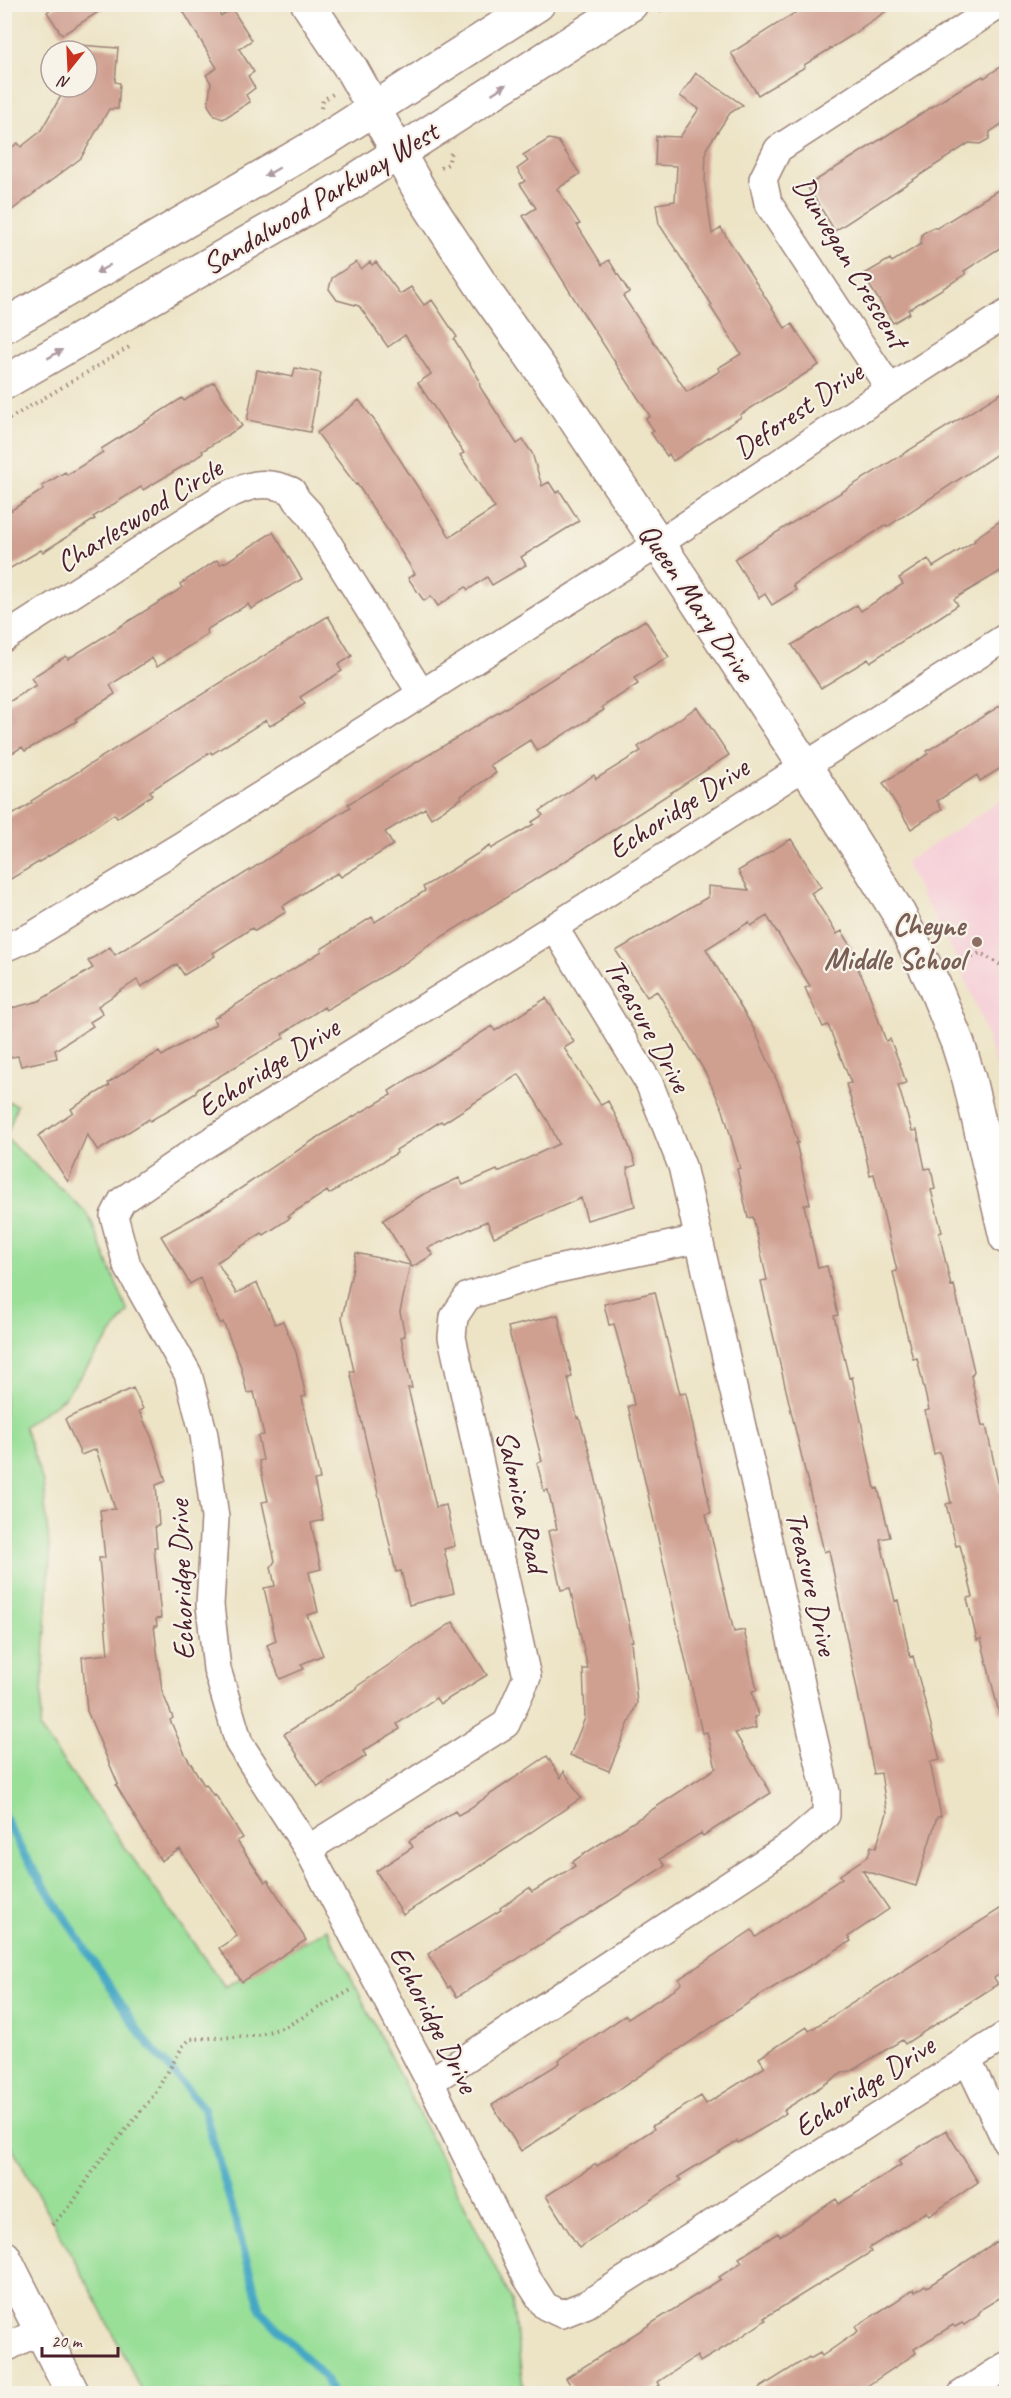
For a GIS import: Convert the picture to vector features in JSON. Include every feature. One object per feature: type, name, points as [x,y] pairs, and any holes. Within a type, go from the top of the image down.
[{"type":"main road","name":"Queen Mary Drive","points":[[308,4],[352,70],[421,193],[489,297],[559,395],[805,765],[894,906],[934,985],[969,1079],[1006,1237]]},
{"type":"main road","name":"Sandalwood Parkway West","points":[[4,326],[322,142],[538,4]]},
{"type":"main road","name":"Sandalwood Parkway West","points":[[4,383],[351,183],[631,4]]},
{"type":"main road","points":[[4,2257],[73,2394]]},
{"type":"street","name":"Dunvegan Crescent","points":[[890,388],[768,203],[764,179],[778,149],[1001,4]]},
{"type":"street","name":"Deforest Drive","points":[[658,544],[890,388],[1006,314]]},
{"type":"street","name":"Charleswood Circle","points":[[4,638],[221,498],[259,483],[274,484],[292,491],[309,513],[421,693]]},
{"type":"street","points":[[4,948],[32,936],[174,850],[658,544]]},
{"type":"street","name":"Echoridge Drive","points":[[1006,637],[554,927],[195,1151],[122,1201],[114,1216],[127,1265],[188,1374],[204,1436],[215,1518],[210,1605],[217,1669],[238,1743],[308,1849],[430,2082],[527,2278],[545,2306],[562,2314],[587,2304],[1006,2035]]},
{"type":"street","name":"Treasure Drive","points":[[430,2082],[785,1849],[826,1815],[826,1792],[682,1166],[649,1083],[554,927]]},
{"type":"street","name":"Salonica Road","points":[[308,1849],[506,1724],[527,1677],[452,1337],[453,1317],[468,1296],[548,1271],[699,1239]]},
{"type":"street","points":[[967,2060],[1006,2140]]},
{"type":"street","points":[[4,2349],[42,2331]]},
{"type":"street","points":[[962,2394],[1006,2366]]},
{"type":"path","points":[[956,964],[981,953],[1006,968]]},
{"type":"path","points":[[52,2225],[72,2204],[97,2165],[154,2095],[183,2046],[190,2039],[254,2036],[285,2027],[375,1976]]},
{"type":"shaded area","name":"Cheyne Middle School","points":[[1006,797],[1006,1097],[978,1010],[957,960],[904,863]]},
{"type":"green space","points":[[4,1100],[17,1105],[6,1138],[88,1214],[128,1312],[64,1398],[24,1426],[43,1482],[50,1557],[40,1729],[225,1987],[327,1929],[512,2301],[524,2393],[143,2393],[93,2294],[5,2135]]},
{"type":"building","points":[[59,4],[111,4],[62,35],[47,12]]},
{"type":"building","points":[[179,4],[213,4],[221,16],[232,9],[252,40],[239,49],[254,72],[248,76],[255,88],[246,95],[250,102],[223,119],[215,116],[208,105],[211,83],[206,75],[217,68]]},
{"type":"building","points":[[809,4],[897,4],[804,65],[805,67],[758,95],[731,53]]},
{"type":"building","points":[[99,47],[118,48],[115,82],[120,83],[118,109],[109,109],[81,158],[4,216],[4,153],[18,143],[21,147],[40,132],[59,99],[99,99]]},
{"type":"building","points":[[1006,63],[1006,121],[990,132],[989,139],[980,144],[969,143],[835,231],[807,186],[960,89],[983,76],[984,78]]},
{"type":"building","points":[[696,73],[743,105],[730,113],[706,149],[705,184],[712,234],[721,228],[785,328],[792,324],[819,365],[673,461],[651,433],[654,431],[646,419],[650,416],[523,216],[536,208],[520,184],[525,181],[517,169],[528,161],[523,155],[549,139],[558,141],[580,174],[557,189],[580,224],[577,225],[602,265],[609,260],[629,292],[623,296],[687,392],[720,371],[718,368],[741,354],[659,224],[656,204],[675,201],[677,166],[655,165],[656,136],[680,137],[699,109],[680,96]]},
{"type":"building","points":[[1006,185],[1006,244],[964,271],[966,274],[908,310],[910,313],[893,323],[863,275],[890,259],[892,262],[921,244],[922,234],[932,228],[937,228]]},
{"type":"building","points":[[356,262],[361,269],[370,262],[372,265],[376,262],[400,294],[411,287],[424,305],[432,300],[457,337],[454,339],[479,379],[480,387],[517,444],[523,440],[532,453],[542,486],[549,482],[556,493],[560,491],[579,521],[521,557],[526,565],[492,585],[487,577],[468,590],[466,587],[438,606],[431,596],[424,601],[408,578],[415,574],[390,534],[357,484],[317,433],[359,400],[450,537],[495,508],[460,455],[464,453],[418,383],[431,374],[405,335],[388,347],[359,306],[337,300],[329,289],[332,278]]},
{"type":"building","points":[[295,368],[321,373],[310,432],[247,420],[257,370],[293,377]]},
{"type":"building","points":[[214,382],[242,426],[202,451],[203,453],[190,462],[143,490],[141,487],[43,552],[41,550],[4,572],[4,515],[44,489],[42,486],[65,472],[67,475],[103,452],[101,449],[182,398],[184,401]]},
{"type":"building","points":[[1006,390],[1006,448],[887,527],[886,525],[793,585],[796,590],[772,605],[765,594],[759,598],[734,559]]},
{"type":"building","points":[[1006,517],[1006,568],[954,599],[958,605],[929,624],[870,662],[868,659],[821,688],[792,645],[857,605],[861,611],[903,584],[899,578],[928,559],[933,567],[975,541],[974,539]]},
{"type":"building","points":[[273,532],[302,579],[251,609],[248,604],[206,630],[208,634],[157,667],[152,658],[110,685],[115,694],[75,719],[77,721],[25,751],[22,747],[4,758],[4,705],[36,685],[31,678],[66,656],[68,659],[182,588],[180,584],[217,560],[220,564],[226,562]]},
{"type":"building","points":[[328,616],[352,656],[338,665],[342,671],[300,697],[305,704],[270,726],[266,720],[212,754],[211,752],[150,791],[152,795],[117,818],[114,814],[4,883],[4,820]]},
{"type":"building","points":[[645,620],[669,657],[634,678],[638,684],[602,707],[604,710],[537,751],[530,740],[490,765],[496,773],[461,796],[462,798],[431,818],[425,808],[385,832],[393,845],[341,877],[338,873],[322,881],[283,906],[286,912],[255,931],[252,928],[213,953],[215,956],[184,975],[177,964],[141,987],[137,980],[98,1006],[103,1014],[90,1022],[93,1026],[55,1050],[57,1058],[21,1066],[18,1056],[4,1058],[4,1010],[39,1001],[93,968],[88,961],[110,947],[115,955],[350,807],[348,804]]},
{"type":"building","points":[[1006,702],[1006,765],[980,781],[977,775],[937,801],[942,809],[911,829],[883,783],[928,754],[927,751]]},
{"type":"building","points":[[697,707],[729,755],[570,858],[427,946],[408,961],[326,1010],[324,1007],[282,1034],[284,1038],[196,1090],[196,1093],[150,1121],[149,1119],[98,1151],[87,1134],[68,1182],[38,1136],[73,1112],[71,1109],[110,1085],[108,1083],[134,1066],[159,1052],[162,1056],[216,1024],[213,1019],[372,917],[375,922],[425,891],[423,887],[490,846],[491,849],[534,824],[532,822],[543,815],[540,811],[594,775],[596,779],[641,751],[638,747]]},
{"type":"building","points":[[791,839],[821,887],[811,893],[837,934],[842,931],[853,949],[849,951],[866,985],[886,1041],[890,1039],[900,1064],[906,1083],[898,1085],[912,1131],[917,1130],[925,1169],[931,1168],[935,1189],[931,1190],[942,1232],[939,1233],[974,1371],[971,1376],[982,1426],[986,1425],[1000,1492],[1003,1491],[1006,1507],[1006,1712],[999,1713],[981,1639],[977,1640],[967,1598],[973,1597],[960,1545],[956,1546],[946,1504],[951,1503],[940,1452],[934,1454],[925,1411],[929,1410],[917,1358],[913,1359],[902,1313],[893,1272],[897,1271],[874,1174],[870,1175],[860,1129],[846,1084],[851,1083],[828,1025],[823,1027],[805,988],[810,986],[767,916],[751,926],[749,922],[706,949],[754,1029],[781,1090],[798,1143],[796,1143],[810,1204],[804,1205],[818,1268],[827,1266],[838,1315],[834,1316],[849,1378],[852,1377],[875,1489],[878,1488],[890,1537],[880,1539],[895,1601],[898,1600],[910,1657],[913,1656],[940,1760],[930,1762],[941,1816],[937,1817],[916,1886],[862,1870],[889,1909],[848,1937],[851,1941],[759,1996],[612,2094],[521,2151],[492,2105],[560,2063],[559,2060],[626,2015],[628,2018],[673,1991],[682,1983],[679,1979],[752,1930],[756,1937],[842,1878],[840,1875],[868,1856],[871,1846],[876,1848],[887,1813],[881,1773],[874,1774],[829,1550],[824,1552],[772,1330],[761,1281],[767,1280],[753,1217],[748,1218],[737,1169],[740,1168],[723,1110],[705,1072],[657,991],[647,997],[616,951],[708,897],[708,886],[749,890],[738,871]]},
{"type":"building","points":[[546,998],[574,1042],[564,1048],[601,1105],[608,1101],[623,1130],[636,1165],[627,1168],[635,1206],[587,1220],[581,1198],[494,1237],[487,1221],[428,1248],[433,1255],[412,1267],[383,1220],[422,1195],[459,1178],[463,1185],[559,1144],[548,1121],[519,1074],[396,1150],[397,1153],[329,1194],[327,1191],[288,1216],[290,1218],[264,1235],[262,1233],[217,1262],[236,1293],[257,1283],[275,1324],[283,1321],[296,1352],[306,1396],[302,1397],[320,1479],[314,1480],[323,1520],[311,1523],[321,1569],[309,1572],[318,1612],[307,1615],[323,1655],[301,1664],[304,1669],[280,1679],[267,1645],[276,1641],[264,1588],[275,1586],[271,1567],[275,1561],[262,1502],[268,1501],[259,1461],[263,1460],[258,1436],[264,1435],[254,1392],[247,1393],[241,1367],[223,1322],[220,1324],[200,1278],[190,1284],[161,1236],[211,1208],[315,1139],[391,1095],[389,1091],[492,1026],[495,1031]]},
{"type":"building","points":[[356,1253],[410,1265],[400,1312],[405,1336],[401,1337],[412,1388],[408,1388],[436,1507],[446,1505],[455,1546],[444,1549],[454,1593],[409,1605],[401,1571],[396,1572],[350,1371],[354,1371],[342,1318]]},
{"type":"building","points":[[655,1292],[680,1394],[686,1393],[711,1513],[706,1514],[734,1632],[744,1630],[757,1690],[752,1691],[758,1716],[754,1717],[756,1728],[735,1733],[771,1793],[703,1836],[701,1833],[660,1859],[665,1866],[457,1997],[450,1986],[448,1988],[428,1954],[501,1910],[500,1908],[529,1888],[532,1892],[575,1866],[572,1862],[716,1768],[707,1732],[702,1733],[628,1406],[634,1405],[627,1372],[614,1324],[609,1325],[604,1304]]},
{"type":"building","points":[[558,1315],[572,1377],[568,1378],[577,1418],[579,1417],[589,1450],[633,1641],[631,1641],[637,1703],[609,1771],[570,1755],[585,1718],[583,1669],[588,1669],[570,1588],[561,1590],[548,1531],[557,1529],[548,1490],[544,1491],[537,1463],[542,1461],[508,1327]]},
{"type":"building","points":[[133,1388],[143,1409],[139,1411],[152,1438],[166,1481],[156,1485],[159,1525],[155,1526],[157,1547],[154,1547],[161,1618],[156,1619],[157,1626],[154,1626],[162,1691],[173,1718],[170,1720],[185,1754],[204,1785],[206,1784],[213,1795],[215,1794],[243,1838],[237,1841],[265,1882],[268,1880],[306,1940],[242,1982],[219,1948],[237,1936],[180,1849],[161,1861],[116,1785],[118,1784],[87,1711],[82,1657],[108,1654],[99,1558],[105,1558],[100,1510],[115,1509],[96,1449],[81,1455],[65,1419]]},
{"type":"building","points":[[453,1622],[487,1675],[440,1704],[436,1698],[397,1724],[400,1729],[363,1751],[366,1756],[318,1787],[284,1734],[357,1688]]},
{"type":"building","points":[[547,1756],[561,1778],[564,1771],[581,1798],[403,1915],[376,1871],[413,1847],[409,1841],[455,1811],[458,1815],[467,1810]]},
{"type":"building","points":[[1006,1905],[1006,1970],[994,1978],[998,1984],[905,2044],[902,2040],[851,2071],[844,2072],[784,2110],[786,2113],[770,2124],[678,2177],[681,2180],[579,2248],[546,2196],[596,2164],[597,2166],[654,2129],[652,2126],[701,2096],[706,2104],[765,2067],[759,2058],[807,2027],[809,2031]]},
{"type":"building","points":[[946,2130],[978,2182],[929,2216],[926,2212],[869,2248],[871,2252],[764,2318],[766,2320],[735,2341],[700,2362],[697,2356],[658,2382],[660,2385],[646,2394],[576,2394],[566,2378],[721,2279],[719,2277],[742,2262],[739,2258],[778,2233],[780,2236],[836,2199],[839,2204],[901,2165],[898,2161]]},
{"type":"building","points":[[997,2241],[1006,2257],[1006,2294],[983,2308],[979,2315],[964,2325],[962,2323],[955,2327],[953,2325],[914,2349],[916,2353],[855,2394],[750,2394],[809,2357],[810,2359],[820,2353],[822,2356],[858,2331],[855,2327],[914,2289],[915,2292],[925,2285],[927,2287]]},
{"type":"waterway","points":[[4,1816],[23,1853],[142,2036],[204,2109],[261,2311],[325,2378],[332,2394]]},
{"type":"place","name":"Cheyne Middle School","points":[[977,942]]}]
